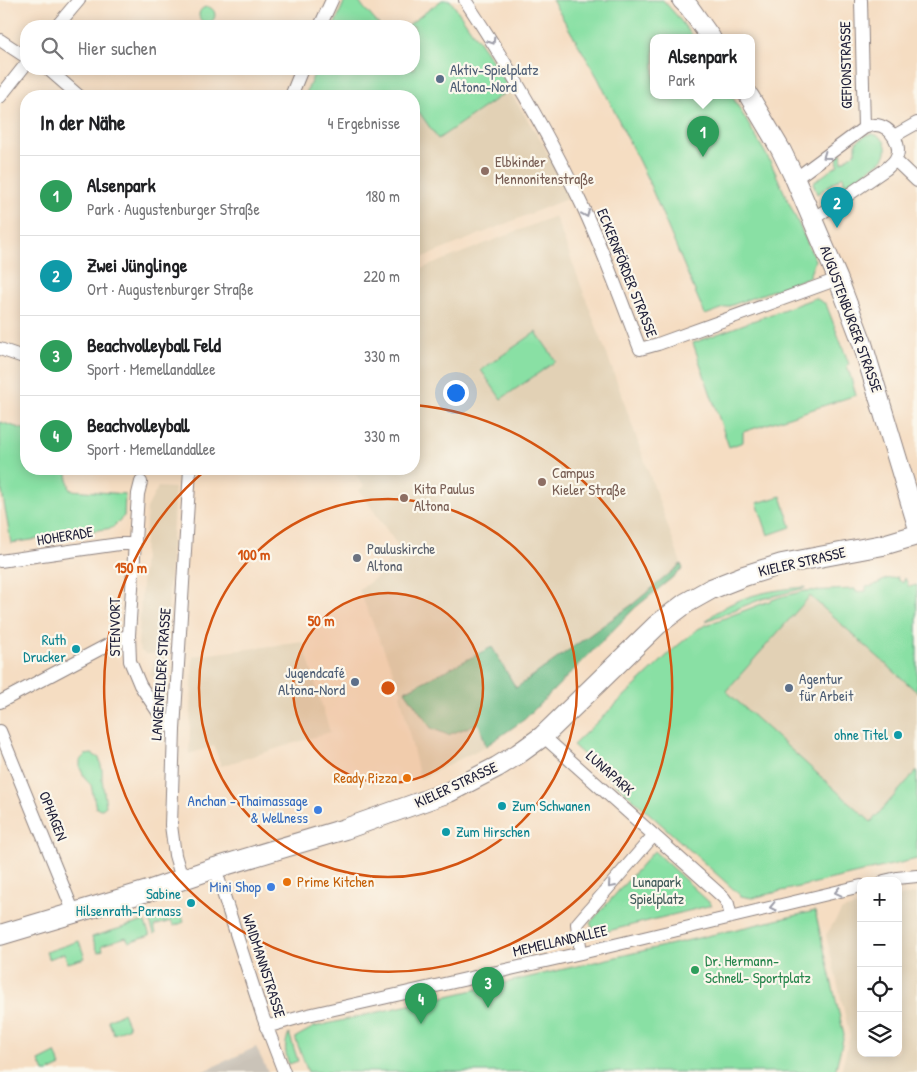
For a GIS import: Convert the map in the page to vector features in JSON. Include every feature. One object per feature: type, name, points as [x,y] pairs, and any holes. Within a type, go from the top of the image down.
[{"type":"main road","name":"KIELER STRASSE","points":[[0,935],[68,916],[215,868],[345,829],[449,792],[497,767],[543,736],[657,625],[686,603],[711,589],[782,564],[874,547],[917,535]]},
{"type":"main road","name":"KIELER STRASSE","points":[[0,950],[68,916]]},
{"type":"street","points":[[62,20],[79,0]]},
{"type":"street","points":[[323,20],[332,0]]},
{"type":"street","name":"ECKERNFÖRDER STRASSE","points":[[465,0],[529,101],[572,185],[597,240],[640,350],[838,279]]},
{"type":"street","name":"GEFIONSTRASSE","points":[[861,0],[864,128]]},
{"type":"street","points":[[690,2],[710,34]]},
{"type":"street","points":[[0,40],[20,53]]},
{"type":"street","points":[[0,97],[20,72]]},
{"type":"street","points":[[55,75],[72,90]]},
{"type":"street","points":[[293,90],[299,75]]},
{"type":"street","name":"AUGUSTENBURGER STRASSE","points":[[751,99],[781,150],[838,279],[862,342],[917,524]]},
{"type":"street","points":[[894,136],[917,122]]},
{"type":"street","points":[[795,179],[864,128],[876,125],[882,126],[894,136],[897,143],[895,160],[886,169],[813,219]]},
{"type":"street","points":[[895,160],[917,181]]},
{"type":"street","points":[[0,349],[20,356]]},
{"type":"street","name":"LANGENFELDER STRASSE","points":[[182,879],[175,855],[171,826],[174,730],[190,475]]},
{"type":"street","name":"STENVORT","points":[[141,482],[138,494],[134,544],[129,634],[130,661],[140,685],[158,712],[174,730]]},
{"type":"street","name":"HOHERADE","points":[[0,561],[119,544],[134,544]]},
{"type":"street","points":[[0,702],[129,634]]},
{"type":"street","name":"OPHAGEN","points":[[0,731],[68,916]]},
{"type":"street","name":"LUNAPARK","points":[[543,736],[724,898],[728,904],[731,917]]},
{"type":"street","points":[[580,953],[576,924],[654,835]]},
{"type":"street","name":"WAIDMANNSTRASSE","points":[[215,868],[266,1027],[284,1072]]},
{"type":"street","points":[[902,878],[917,876]]},
{"type":"street","name":"MEMELLANDALLEE","points":[[266,1027],[308,1015],[857,887]]},
{"type":"shaded area","name":"Elbkinder Mennonitenstraße","points":[[509,90],[543,144],[569,198],[420,259],[420,113],[438,139]]},
{"type":"shaded area","name":"Campus Kieler Straße","points":[[555,216],[613,371],[683,569],[636,607],[525,719],[486,746],[420,779],[400,694],[402,693],[359,590],[386,570],[388,554],[398,546],[359,490],[364,486],[356,475],[420,475],[420,269]]},
{"type":"shaded area","points":[[158,487],[175,488],[164,678],[150,676],[156,653],[145,654],[138,645],[147,508]]},
{"type":"shaded area","points":[[810,596],[917,692],[917,770],[872,822],[726,691]]},
{"type":"shaded area","points":[[303,642],[330,732],[221,766],[214,746],[189,754],[193,656]]},
{"type":"shaded area","points":[[917,893],[917,1072],[841,1072],[850,1036],[826,935],[842,910],[857,906],[857,1057],[902,1057],[902,896]]},
{"type":"shaded area","points":[[256,1047],[268,1072],[202,1072]]},
{"type":"green space","points":[[345,0],[357,0],[375,20],[337,20]]},
{"type":"green space","name":"Aktiv-Spielplatz Altona-Nord","points":[[442,0],[450,0],[510,89],[438,139],[420,113],[420,90],[307,90],[314,75],[420,75],[420,20],[415,20]]},
{"type":"green space","points":[[552,0],[663,0],[691,34],[650,34],[650,99],[734,99],[770,161],[815,260],[809,277],[705,315],[647,178],[598,78]]},
{"type":"green space","points":[[204,7],[210,7],[215,12],[214,20],[200,20],[199,18],[199,12]]},
{"type":"green space","points":[[866,135],[877,135],[886,144],[886,153],[881,161],[845,186],[843,176],[817,194],[813,183],[838,165],[837,155],[841,153],[842,162],[856,152],[856,142]]},
{"type":"green space","points":[[815,298],[826,304],[849,364],[847,365],[856,395],[743,432],[743,442],[729,447],[693,343]]},
{"type":"green space","points":[[536,332],[556,361],[501,399],[481,370]]},
{"type":"green space","points":[[0,422],[20,428],[20,475],[67,475],[70,490],[125,494],[124,516],[112,528],[11,543],[0,480]]},
{"type":"green space","points":[[781,496],[791,527],[768,535],[757,503]]},
{"type":"green space","points":[[681,564],[683,569],[636,607],[525,719],[486,746],[479,723],[448,735],[431,728],[405,691],[492,647],[516,688],[633,604]]},
{"type":"green space","points":[[898,577],[897,579],[903,583],[905,578],[909,587],[917,585],[917,692],[810,596],[726,691],[871,822],[917,770],[917,859],[752,898],[741,896],[573,745],[676,647],[698,629],[780,597],[805,591],[855,589],[856,592],[866,591],[866,587],[873,586],[886,579]]},
{"type":"green space","points":[[805,587],[762,599],[706,621],[716,612],[740,600],[765,592]]},
{"type":"green space","points":[[92,754],[99,758],[102,770],[106,806],[102,809],[96,808],[91,785],[80,768],[80,760],[85,755]]},
{"type":"green space","name":"Lunapark Spielplatz","points":[[654,851],[712,905],[596,934],[590,923]]},
{"type":"green space","points":[[180,910],[184,922],[174,926],[171,921],[154,926],[156,933],[154,934],[149,919]]},
{"type":"green space","name":"Dr. Hermann- Schnell- Sportplatz","points":[[815,911],[844,1035],[835,1072],[308,1072],[296,1040],[296,1037],[314,1027]]},
{"type":"green space","points":[[144,921],[150,935],[129,942],[126,937],[102,945],[103,950],[98,952],[92,937]]},
{"type":"green space","points":[[79,941],[85,958],[68,963],[64,953],[49,959],[46,952]]},
{"type":"green space","points":[[123,1013],[129,1027],[114,1034],[108,1020]]},
{"type":"green space","points":[[289,1033],[298,1061],[289,1064],[286,1041]]},
{"type":"green space","points":[[55,1053],[61,1066],[44,1072],[39,1061]]},
{"type":"place","name":"Aktiv-Spielplatz Altona-Nord","points":[[440,79]]},
{"type":"place","name":"Alsenpark","points":[[703,157]]},
{"type":"place","name":"Elbkinder Mennonitenstraße","points":[[485,171]]},
{"type":"place","name":"Zwei Jünglinge","points":[[837,228]]},
{"type":"place","name":"Campus Kieler Straße","points":[[542,482]]},
{"type":"place","name":"Kita Paulus Altona","points":[[404,498]]},
{"type":"place","name":"Pauluskirche Altona","points":[[357,558]]},
{"type":"place","name":"Ruth Drucker","points":[[76,649]]},
{"type":"place","name":"Jugendcafé Altona-Nord","points":[[355,682]]},
{"type":"place","name":"Agentur für Arbeit","points":[[789,688]]},
{"type":"place","name":"ohne Titel","points":[[898,735]]},
{"type":"place","name":"Ready Pizza","points":[[407,778]]},
{"type":"place","name":"Zum Schwanen","points":[[502,806]]},
{"type":"place","name":"Anchan - Thaimassage & Wellness","points":[[318,810]]},
{"type":"place","name":"Zum Hirschen","points":[[446,832]]},
{"type":"place","name":"Prime Kitchen","points":[[287,882]]},
{"type":"place","name":"Mini Shop","points":[[271,887]]},
{"type":"place","name":"Sabine Hilsenrath-Parnass","points":[[191,903]]},
{"type":"place","name":"Dr. Hermann- Schnell- Sportplatz","points":[[695,970]]},
{"type":"place","name":"Beachvolleyball Feld","points":[[488,1008]]},
{"type":"place","name":"Beachvolleyball","points":[[421,1024]]}]
